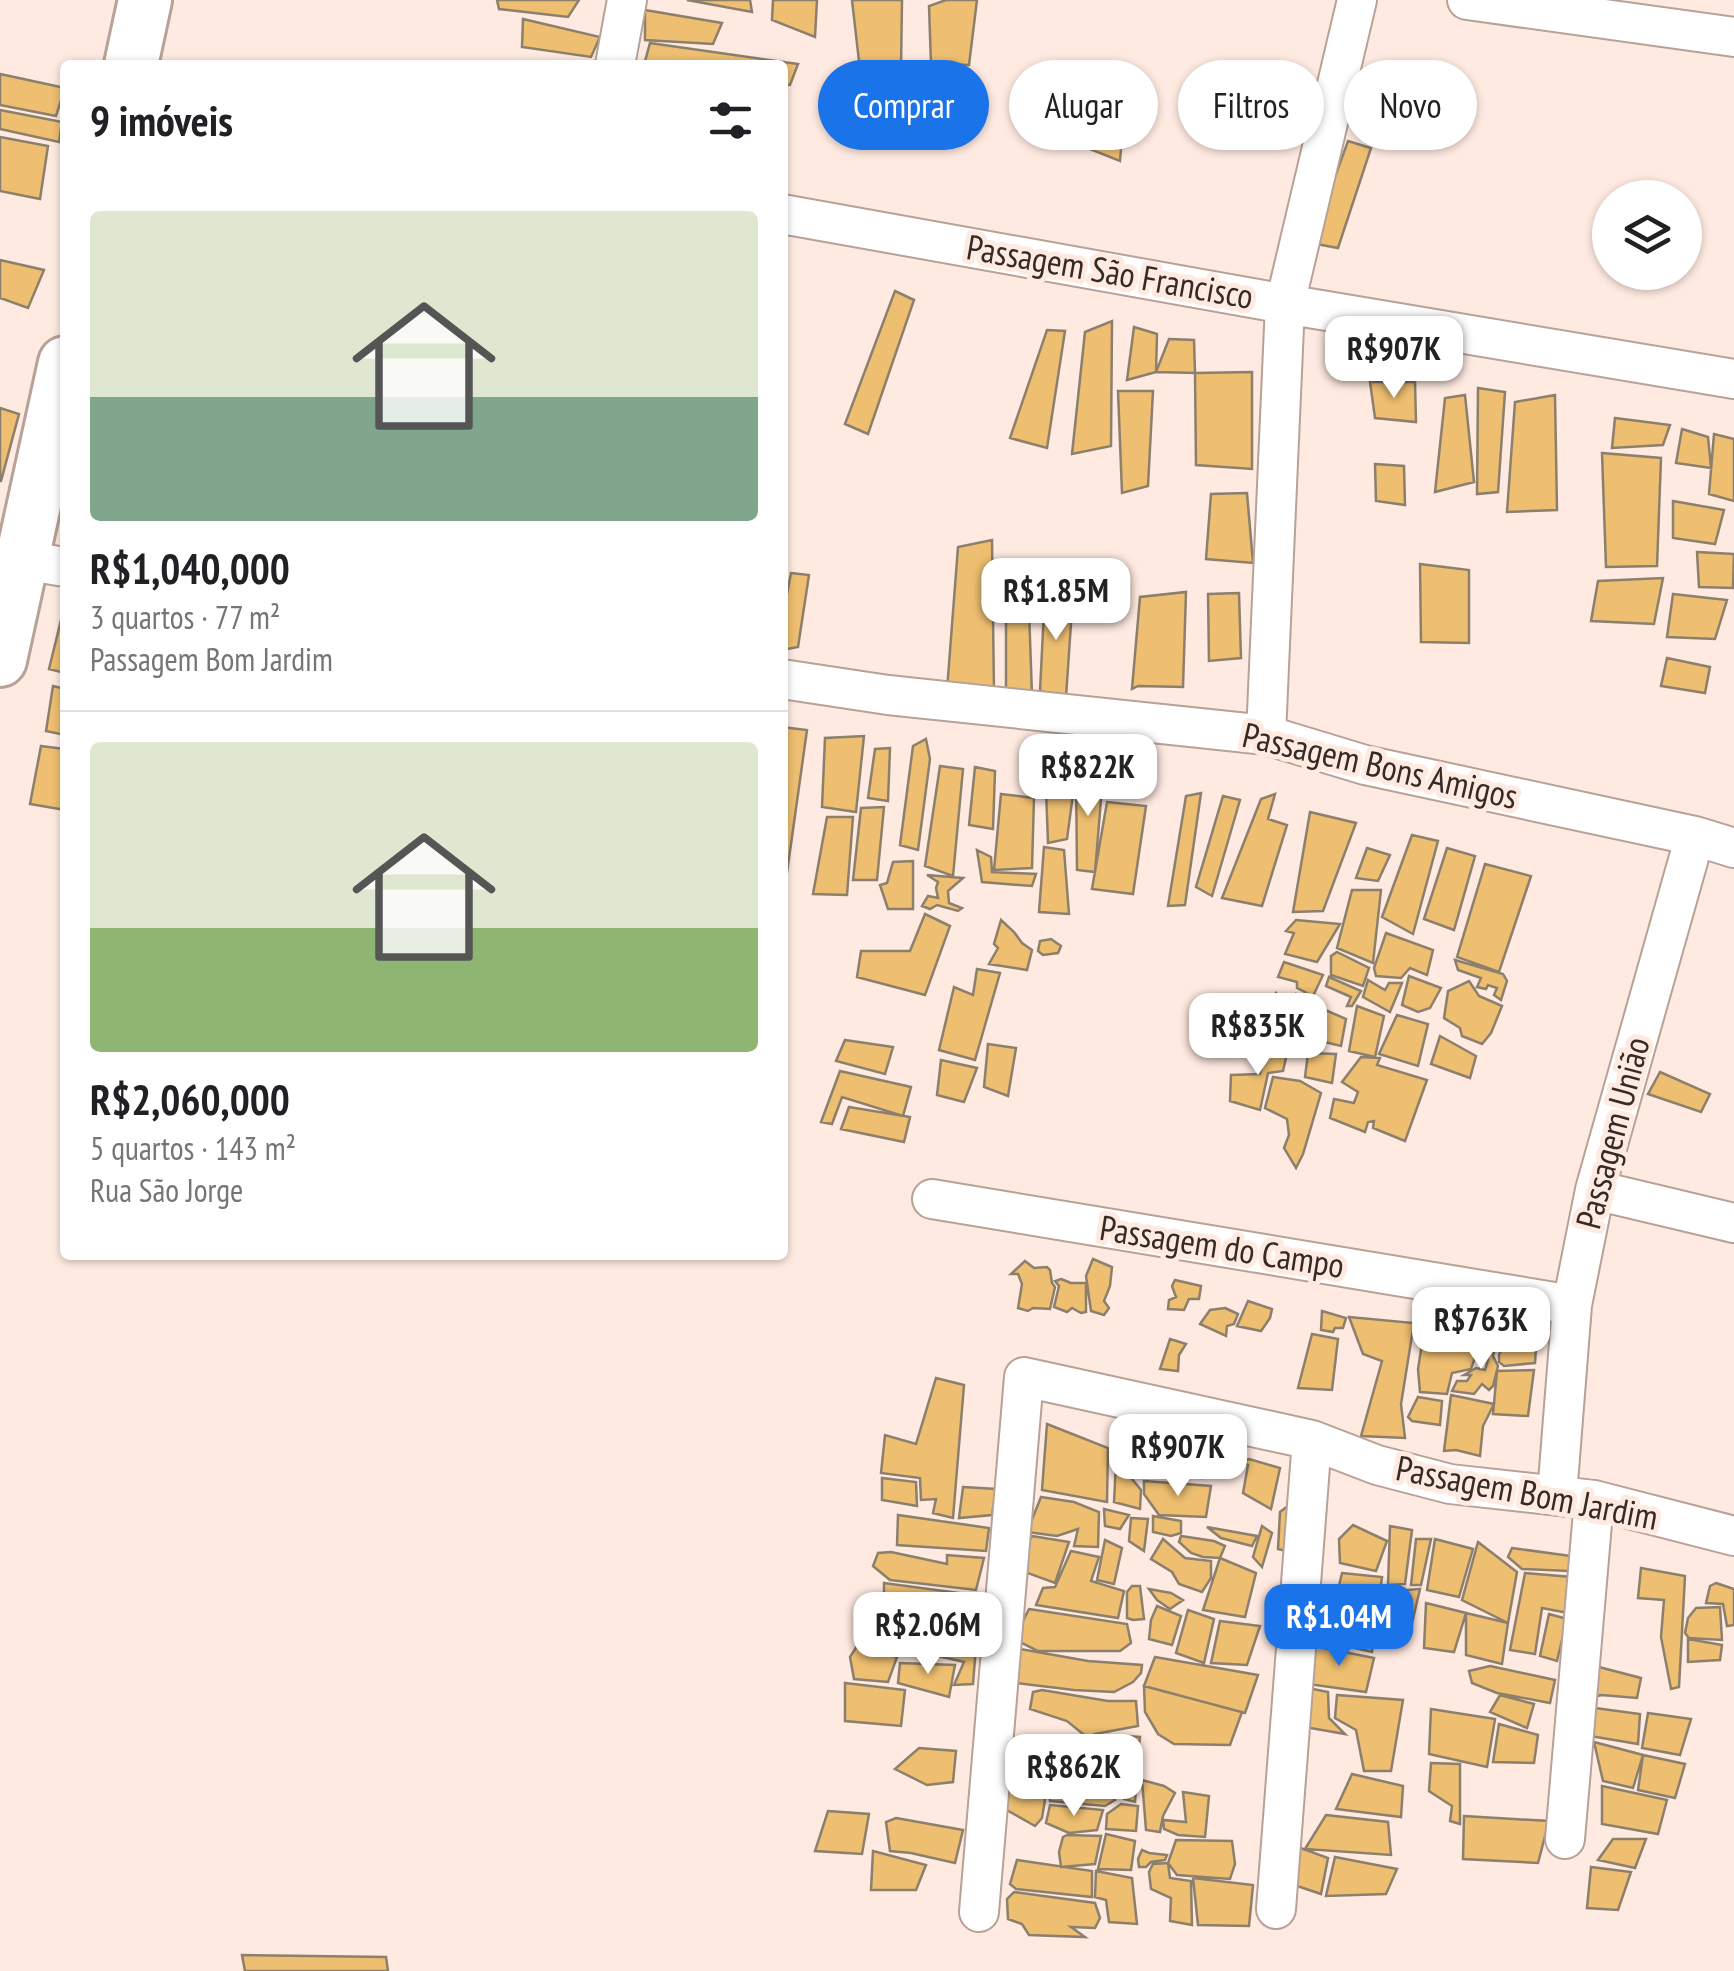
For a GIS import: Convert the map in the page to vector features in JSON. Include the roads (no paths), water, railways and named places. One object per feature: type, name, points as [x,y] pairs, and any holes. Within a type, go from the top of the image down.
[{"type":"main road","points":[[132,60],[145,0]]},
{"type":"main road","points":[[0,660],[60,386]]},
{"type":"street","points":[[616,60],[627,0]]},
{"type":"street","points":[[1266,735],[1284,304],[1357,0]]},
{"type":"street","points":[[1467,0],[1734,37]]},
{"type":"street","name":"Passagem São Francisco","points":[[788,215],[1734,379]]},
{"type":"street","name":"Passagem Bons Amigos","points":[[788,680],[888,695],[1266,735],[1365,765],[1695,836],[1734,848]]},
{"type":"street","name":"Passagem União","points":[[1566,1839],[1576,1498],[1572,1305],[1595,1190],[1695,836]]},
{"type":"street","points":[[1595,1190],[1734,1223]]},
{"type":"street","name":"Passagem do Campo","points":[[932,1199],[1572,1305]]},
{"type":"street","name":"Passagem Bom Jardim","points":[[978,1912],[1024,1377],[1312,1440],[1377,1465],[1450,1484],[1576,1498],[1734,1536]]},
{"type":"street","points":[[1276,1909],[1312,1440]]}]
